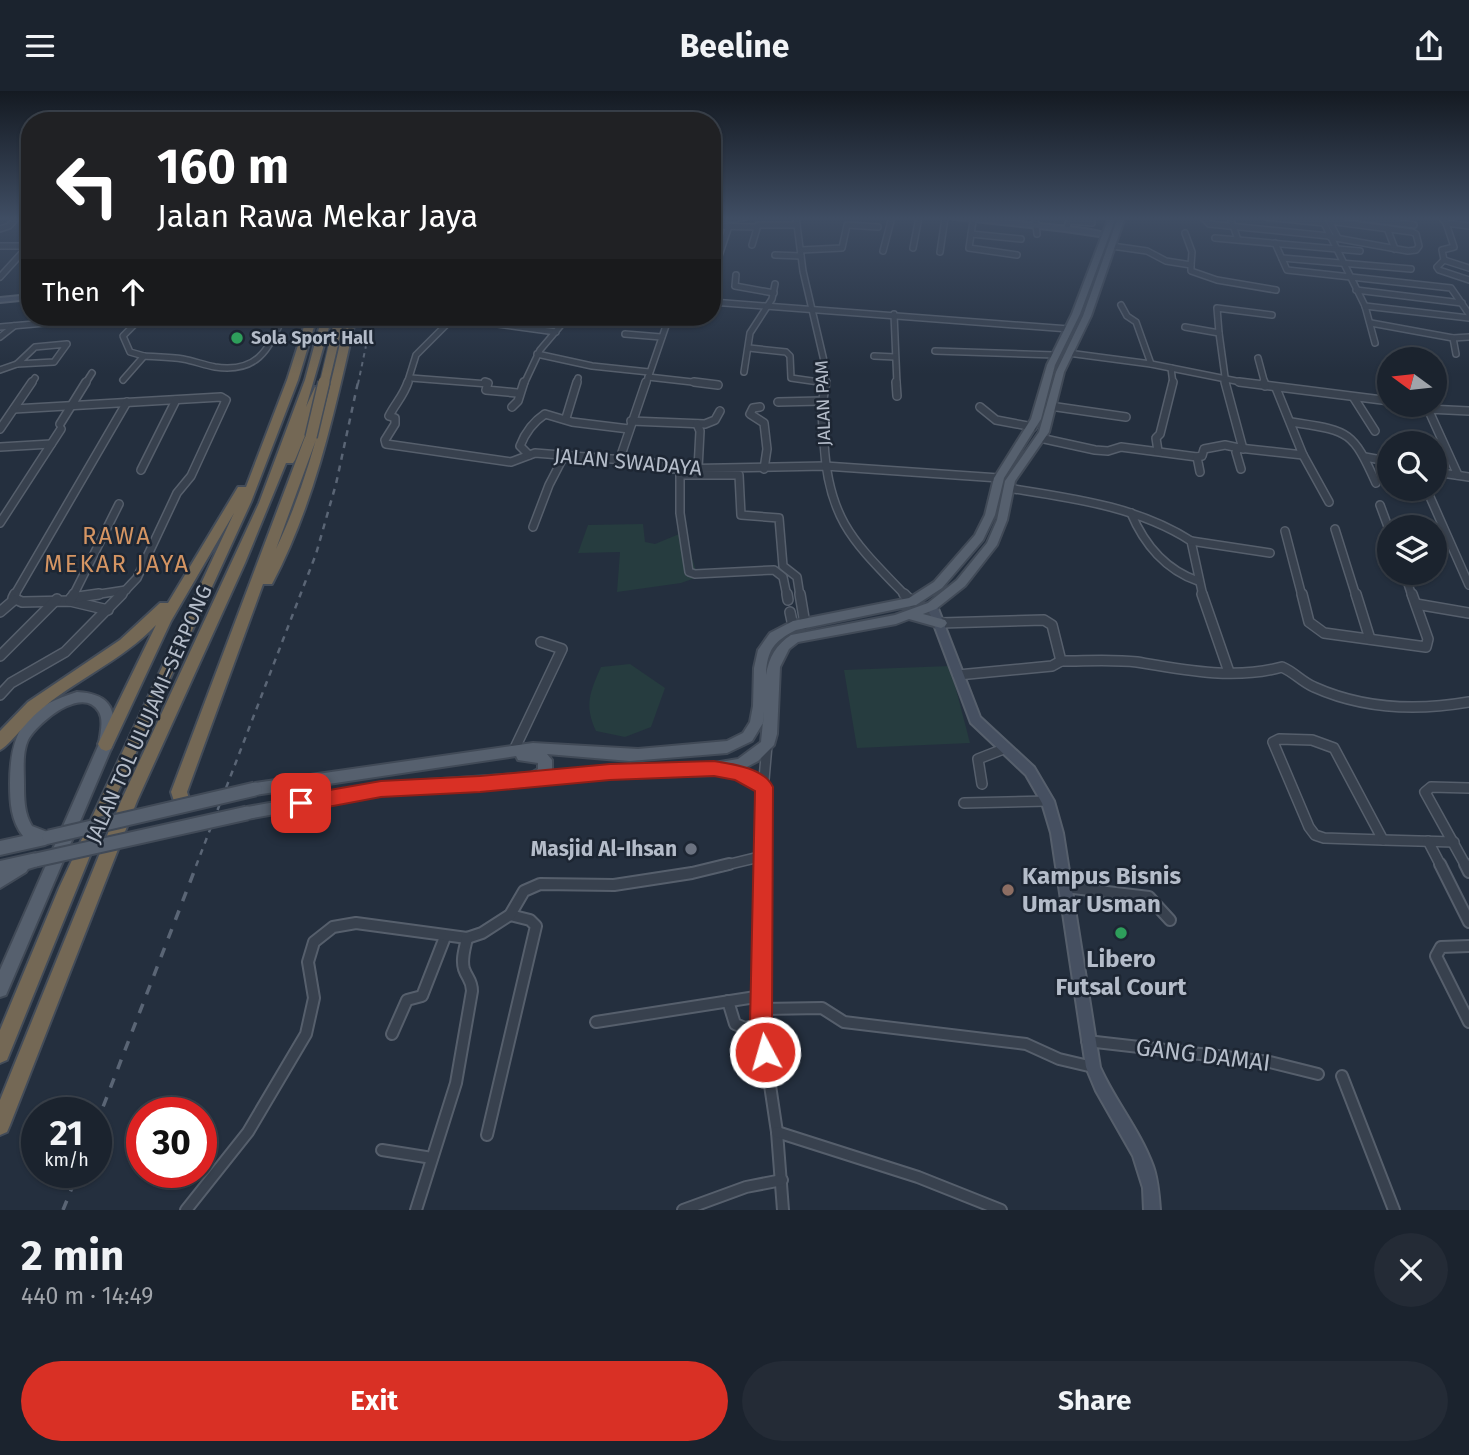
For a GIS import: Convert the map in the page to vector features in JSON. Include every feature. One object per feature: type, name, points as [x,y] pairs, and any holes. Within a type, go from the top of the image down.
[{"type":"highway","name":"JALAN TOL ULUJAMI–SERPONG","points":[[0,1053],[106,801],[243,510],[278,421],[309,326]]},
{"type":"highway","name":"JALAN TOL ULUJAMI–SERPONG","points":[[0,1125],[130,800],[242,557],[295,421],[324,326]]},
{"type":"highway","points":[[183,805],[178,792],[228,665],[311,437],[338,326]]},
{"type":"highway","points":[[242,557],[299,439],[346,326]]},
{"type":"highway","points":[[228,665],[296,519],[324,434],[348,326]]},
{"type":"highway","points":[[106,744],[145,657],[230,513],[278,421]]},
{"type":"highway","points":[[0,743],[27,713],[138,635],[157,617],[191,575]]},
{"type":"main road","points":[[1005,473],[1040,438],[1098,269]]},
{"type":"main road","points":[[0,868],[247,813],[381,789],[531,780],[610,772],[714,769],[741,764],[767,745],[772,714],[773,664],[782,645],[803,636],[911,608],[938,585],[979,537],[1005,473],[1033,427],[1055,355],[1088,298]]},
{"type":"main road","points":[[495,756],[514,750],[542,748],[631,755],[730,746],[746,739],[755,729],[758,714],[762,653],[775,635],[799,625],[932,606],[961,583],[992,545],[1002,520],[1008,488],[1005,473]]},
{"type":"main road","points":[[911,608],[941,623]]},
{"type":"main road","points":[[0,989],[106,744],[110,728],[108,711],[99,701],[74,699],[55,705],[38,717],[26,731],[18,756],[17,790],[21,818],[27,831],[47,837]]},
{"type":"main road","points":[[0,848],[255,789],[402,766],[495,756],[543,757],[547,764],[545,772],[531,780]]},
{"type":"main road","points":[[0,881],[33,861]]},
{"type":"street","name":"JALAN PAM","points":[[803,269],[824,361],[826,383],[821,401],[825,466],[830,495],[839,517],[859,547],[911,608]]},
{"type":"street","points":[[1191,269],[1217,280],[1276,290]]},
{"type":"street","points":[[1287,269],[1449,287],[1454,289],[1469,316]]},
{"type":"street","points":[[1346,269],[1365,306],[1375,343]]},
{"type":"street","points":[[1438,269],[1469,280]]},
{"type":"street","points":[[736,275],[735,286],[774,293]]},
{"type":"street","points":[[744,372],[750,348],[750,332],[756,320],[771,305],[775,284]]},
{"type":"street","points":[[1356,290],[1462,303]]},
{"type":"street","points":[[0,300],[21,298]]},
{"type":"street","points":[[721,302],[1069,329]]},
{"type":"street","points":[[1121,305],[1127,316],[1136,322],[1151,365]]},
{"type":"street","points":[[1365,306],[1469,316]]},
{"type":"street","points":[[1241,449],[1224,378],[1217,308],[1272,315]]},
{"type":"street","points":[[894,314],[897,396]]},
{"type":"street","points":[[1371,323],[1453,338],[1469,337]]},
{"type":"street","points":[[0,327],[21,325]]},
{"type":"street","points":[[0,337],[14,326]]},
{"type":"street","points":[[133,326],[123,336],[130,352],[144,356],[184,359],[215,367],[243,368],[256,361],[272,342],[279,326]]},
{"type":"street","name":"JALAN SWADAYA","points":[[445,326],[416,355],[411,379],[390,414],[395,424],[384,443],[511,463],[529,455],[650,462],[671,469],[825,466],[1005,473]]},
{"type":"street","points":[[512,326],[556,332]]},
{"type":"street","points":[[512,407],[518,401],[517,393],[530,374],[537,354],[561,326]]},
{"type":"street","points":[[618,461],[665,326]]},
{"type":"street","points":[[1185,327],[1219,333]]},
{"type":"street","points":[[625,334],[660,337]]},
{"type":"street","points":[[1453,338],[1456,354]]},
{"type":"street","points":[[0,370],[17,364],[51,363],[68,345],[35,347],[17,364]]},
{"type":"street","points":[[750,348],[786,352],[790,356],[791,378],[826,383]]},
{"type":"street","points":[[935,351],[1055,355]]},
{"type":"street","points":[[1068,353],[1171,368],[1276,388],[1377,400]]},
{"type":"street","points":[[537,354],[546,359],[600,369],[718,385]]},
{"type":"street","points":[[123,380],[144,356]]},
{"type":"street","points":[[874,356],[895,357]]},
{"type":"street","points":[[1258,358],[1265,386]]},
{"type":"street","points":[[1158,451],[1156,438],[1160,434],[1161,419],[1175,389],[1171,368]]},
{"type":"street","points":[[0,523],[51,444],[92,373]]},
{"type":"street","points":[[0,429],[35,378]]},
{"type":"street","points":[[566,418],[578,378]]},
{"type":"street","points":[[411,379],[483,382],[488,383],[486,390],[517,393]]},
{"type":"street","points":[[1276,388],[1303,455],[1329,502]]},
{"type":"street","points":[[0,695],[11,683],[55,660],[108,610],[125,590],[144,565],[177,493],[191,476],[226,400],[222,397],[14,409]]},
{"type":"street","points":[[1354,398],[1375,431]]},
{"type":"street","points":[[141,470],[176,400]]},
{"type":"street","points":[[778,402],[821,401]]},
{"type":"street","points":[[14,600],[13,595],[127,402]]},
{"type":"street","points":[[1051,406],[1126,417]]},
{"type":"street","points":[[760,407],[752,408],[750,414],[764,423],[767,449],[764,469]]},
{"type":"street","points":[[980,407],[996,420],[1033,427]]},
{"type":"street","points":[[1458,475],[1428,409],[1469,411]]},
{"type":"street","points":[[529,455],[520,446],[545,414],[589,425],[697,424],[712,422],[719,411]]},
{"type":"street","points":[[1291,422],[1338,429],[1360,447],[1376,482]]},
{"type":"street","points":[[697,424],[700,431],[698,469]]},
{"type":"street","points":[[1040,438],[1095,450],[1108,451],[1121,447],[1197,457],[1202,456],[1207,447],[1225,445],[1303,455]]},
{"type":"street","points":[[0,447],[51,444]]},
{"type":"street","points":[[1241,449],[1236,452],[1241,468]]},
{"type":"street","points":[[533,527],[564,456]]},
{"type":"street","points":[[1197,457],[1199,472]]},
{"type":"street","points":[[1365,457],[1377,459]]},
{"type":"street","points":[[1447,474],[1469,477]]},
{"type":"street","points":[[788,600],[783,577],[774,571],[689,572],[680,513],[680,475],[739,475],[741,515],[779,518],[783,566],[797,577],[799,625]]},
{"type":"street","points":[[1008,488],[1131,513],[1171,527],[1191,541],[1270,552]]},
{"type":"street","points":[[1432,501],[1469,585]]},
{"type":"street","points":[[71,599],[119,504]]},
{"type":"street","points":[[1380,505],[1384,515]]},
{"type":"street","points":[[1131,513],[1146,544],[1178,575],[1198,581]]},
{"type":"street","points":[[1335,529],[1370,639]]},
{"type":"street","points":[[1285,531],[1312,625],[1324,633],[1426,647],[1428,639],[1409,585]]},
{"type":"street","points":[[1191,541],[1198,581],[1229,672]]},
{"type":"street","points":[[0,613],[14,600],[71,599],[125,590]]},
{"type":"street","points":[[0,656],[57,599]]},
{"type":"street","points":[[71,599],[108,610]]},
{"type":"street","points":[[1416,604],[1469,613]]},
{"type":"street","points":[[932,606],[941,623],[975,720],[1030,771],[1048,801],[1057,833],[1093,1067],[1102,1089],[1137,1143],[1149,1180],[1152,1210]]},
{"type":"street","points":[[790,612],[799,625]]},
{"type":"street","points":[[941,623],[1044,620],[1052,625],[1061,661]]},
{"type":"street","points":[[514,750],[562,649],[541,642]]},
{"type":"street","points":[[958,675],[1052,666],[1061,661],[1135,662],[1166,669],[1260,673],[1282,667],[1312,686],[1362,702],[1450,707],[1469,702]]},
{"type":"street","points":[[0,681],[11,683]]},
{"type":"street","points":[[1383,840],[1333,746],[1324,742],[1279,739],[1273,742],[1311,831],[1324,838],[1383,840],[1428,841],[1454,842]]},
{"type":"street","points":[[767,745],[761,1025],[777,1132],[783,1210]]},
{"type":"street","points":[[982,784],[978,759],[1006,748]]},
{"type":"street","points":[[714,769],[738,773],[764,787]]},
{"type":"street","points":[[1469,788],[1431,787],[1425,792],[1469,872]]},
{"type":"street","points":[[964,803],[1048,801]]},
{"type":"street","points":[[1428,841],[1469,922]]},
{"type":"street","points":[[186,1210],[248,1132],[306,1034],[314,999],[310,981],[310,951],[324,932],[344,923],[356,923],[467,938],[482,933],[510,915],[524,891],[540,884],[614,885],[692,873],[763,856]]},
{"type":"street","points":[[1065,887],[1149,897],[1170,920]]},
{"type":"street","points":[[486,1135],[536,926],[530,920],[510,915]]},
{"type":"street","points":[[392,1034],[409,997],[418,999],[422,996],[445,937]]},
{"type":"street","points":[[416,1210],[456,1083],[472,991],[472,980],[464,970],[467,938]]},
{"type":"street","points":[[1469,946],[1441,947],[1436,956],[1469,1022]]},
{"type":"street","points":[[596,1021],[762,996]]},
{"type":"street","points":[[728,1001],[732,1021],[738,1027],[761,1025]]},
{"type":"street","points":[[762,1009],[822,1008],[844,1022],[1026,1044],[1059,1059],[1093,1067]]},
{"type":"street","name":"GANG DAMAI","points":[[1087,1041],[1270,1062],[1318,1074]]},
{"type":"street","points":[[1342,1076],[1394,1210]]},
{"type":"street","points":[[777,1132],[918,1177],[1001,1210]]},
{"type":"street","points":[[382,1150],[432,1158]]},
{"type":"street","points":[[683,1210],[746,1187],[782,1181]]},
{"type":"green space","points":[[643,524],[645,542],[655,544],[684,532],[698,577],[681,583],[617,592],[620,552],[578,553],[588,525]]},
{"type":"green space","points":[[630,664],[665,688],[651,727],[625,737],[596,731],[589,706],[601,667]]},
{"type":"green space","points":[[950,666],[970,743],[857,748],[844,670]]},
{"type":"railway","points":[[358,384],[370,326]]},
{"type":"railway","points":[[196,866],[316,554],[336,484],[358,382]]},
{"type":"railway","points":[[107,1097],[197,864]]},
{"type":"railway","points":[[63,1210],[72,1188]]},
{"type":"place","name":"Sola Sport Hall","points":[[237,338]]},
{"type":"place","name":"Masjid Al-Ihsan","points":[[691,849]]},
{"type":"place","name":"Kampus Bisnis Umar Usman","points":[[1008,890]]},
{"type":"place","name":"Libero Futsal Court","points":[[1121,933]]},
{"type":"district","name":"RAWA MEKAR JAYA","points":[[117,550]]},
{"type":"route","points":[[301,803],[381,789],[480,784],[610,772],[714,769],[738,773],[753,780],[764,787],[761,1025],[765,1052]]}]
